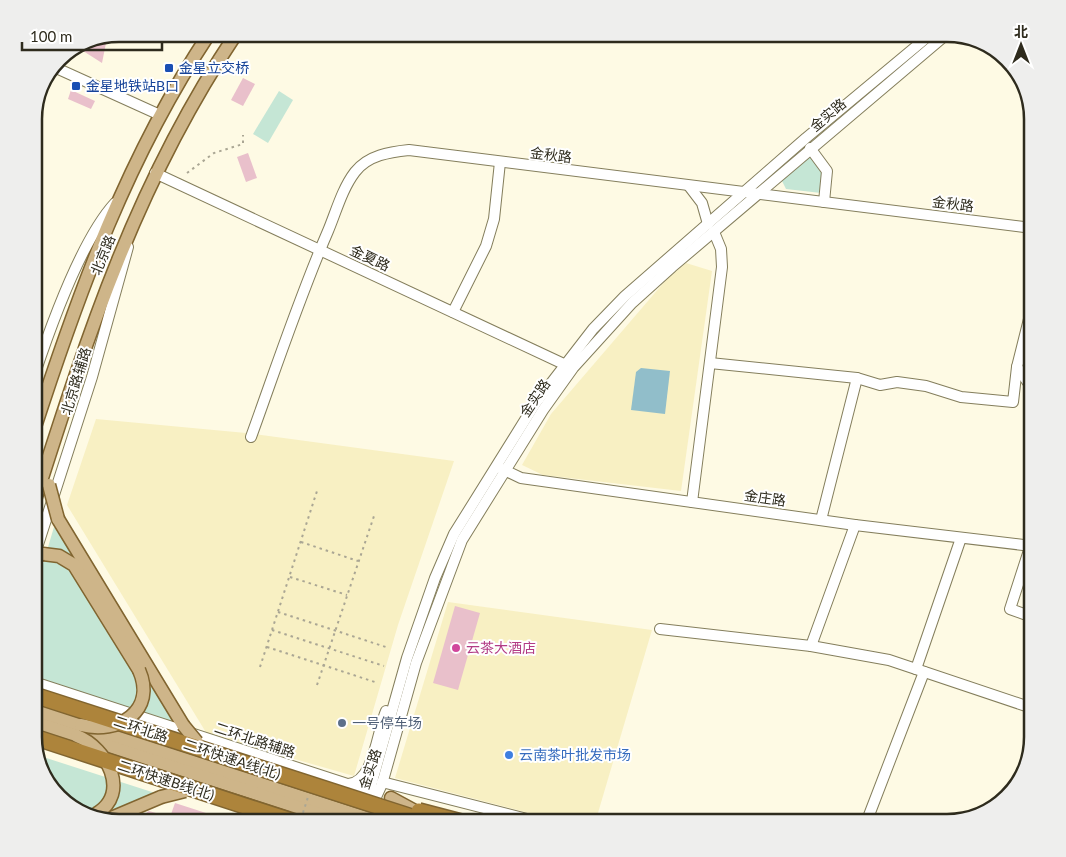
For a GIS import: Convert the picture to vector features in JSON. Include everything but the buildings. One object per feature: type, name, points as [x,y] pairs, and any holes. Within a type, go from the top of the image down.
[{"type":"highway","name":"二环快速A线(北)","points":[[43,698],[306,785],[401,814]]},
{"type":"highway","name":"二环快速B线(北)","points":[[43,741],[271,814]]},
{"type":"highway","points":[[306,785],[429,814]]},
{"type":"main road","name":"北京路","points":[[43,404],[77,301],[117,201],[160,115],[203,42]]},
{"type":"main road","name":"北京路","points":[[43,475],[98,308],[138,210],[155,173],[199,92],[231,42]]},
{"type":"main road","points":[[61,419],[51,455],[49,485],[58,519],[183,725],[197,742],[249,786]]},
{"type":"main road","points":[[43,556],[60,556],[74,565],[139,670],[144,691],[141,703],[134,714],[124,722],[111,727],[79,731]]},
{"type":"main road","name":"二环北路","points":[[43,714],[79,731]]},
{"type":"main road","name":"二环北路","points":[[43,724],[79,731],[342,814]]},
{"type":"main road","points":[[79,731],[98,748],[106,760],[111,773],[112,786],[110,798],[99,811]]},
{"type":"main road","points":[[120,814],[185,790],[249,786]]},
{"type":"main road","name":"二环北路","points":[[249,786],[323,814]]},
{"type":"main road","points":[[392,798],[421,814]]},
{"type":"street","name":"金实路","points":[[367,814],[398,691],[435,578],[451,541],[543,410],[569,366],[632,302],[711,228],[746,191],[806,138],[922,42]]},
{"type":"street","name":"金实路","points":[[711,228],[759,195],[810,148],[937,42]]},
{"type":"street","points":[[61,70],[160,115]]},
{"type":"street","points":[[810,148],[827,171],[824,202]]},
{"type":"street","name":"金秋路","points":[[251,437],[320,249],[346,188],[355,172],[370,159],[390,152],[409,150],[1024,227]]},
{"type":"street","points":[[453,312],[486,246],[494,219],[500,162]]},
{"type":"street","name":"金夏路","points":[[155,173],[569,366]]},
{"type":"street","points":[[689,186],[702,203],[721,249],[722,267],[692,502]]},
{"type":"street","points":[[43,354],[79,265],[101,223],[117,201]]},
{"type":"street","name":"北京路辅路","points":[[43,536],[97,360],[138,210]]},
{"type":"street","points":[[710,363],[857,378],[880,385],[897,382],[926,386],[961,397],[1014,402],[1017,367],[1024,339]]},
{"type":"street","points":[[1017,367],[1024,377]]},
{"type":"street","points":[[821,520],[857,378]]},
{"type":"street","name":"金实路","points":[[374,793],[382,782],[416,663],[445,582],[462,540],[502,468]]},
{"type":"street","name":"金庄路","points":[[502,468],[521,478],[821,520],[1024,544]]},
{"type":"street","points":[[810,646],[855,524]]},
{"type":"street","points":[[870,814],[920,671],[961,538]]},
{"type":"street","points":[[1024,568],[1010,609],[1024,615]]},
{"type":"street","points":[[660,629],[810,646],[889,660],[1024,705]]},
{"type":"street","name":"二环北路辅路","points":[[43,685],[440,814]]},
{"type":"street","points":[[346,784],[358,782],[367,773],[385,712],[398,691]]},
{"type":"street","points":[[43,745],[257,814]]},
{"type":"street","points":[[382,782],[508,814]]},
{"type":"path","points":[[187,172],[214,153],[243,144],[243,135]]},
{"type":"path","points":[[260,667],[317,491]]},
{"type":"path","points":[[317,685],[374,516]]},
{"type":"path","points":[[301,542],[359,561]]},
{"type":"path","points":[[290,577],[347,596]]},
{"type":"path","points":[[278,612],[389,648]]},
{"type":"path","points":[[272,630],[384,666]]},
{"type":"path","points":[[267,647],[378,683]]},
{"type":"path","points":[[301,814],[306,785]]},
{"type":"shaded area","points":[[686,263],[712,271],[681,491],[543,475],[522,465],[551,414],[666,280]]},
{"type":"shaded area","points":[[96,419],[246,433],[454,461],[398,625],[354,776],[207,734],[67,505]]},
{"type":"shaded area","points":[[448,602],[652,630],[598,814],[533,814],[395,778]]},
{"type":"green space","points":[[279,91],[293,100],[268,143],[253,134]]},
{"type":"green space","points":[[809,156],[823,174],[821,193],[786,189],[781,179]]},
{"type":"green space","points":[[54,527],[71,553],[75,571],[139,674],[152,683],[175,725],[45,682],[43,678],[43,564]]},
{"type":"green space","points":[[45,758],[155,793],[107,813],[90,809],[69,795],[58,784],[50,771]]},
{"type":"water","points":[[641,368],[670,371],[665,414],[631,410],[636,372]]},
{"type":"place","name":"金星立交桥","points":[[169,68]]},
{"type":"place","name":"金星地铁站B口","points":[[76,86]]},
{"type":"place","name":"云茶大酒店","points":[[456,648]]},
{"type":"place","name":"一号停车场","points":[[342,723]]},
{"type":"place","name":"云南茶叶批发市场","points":[[509,755]]}]
